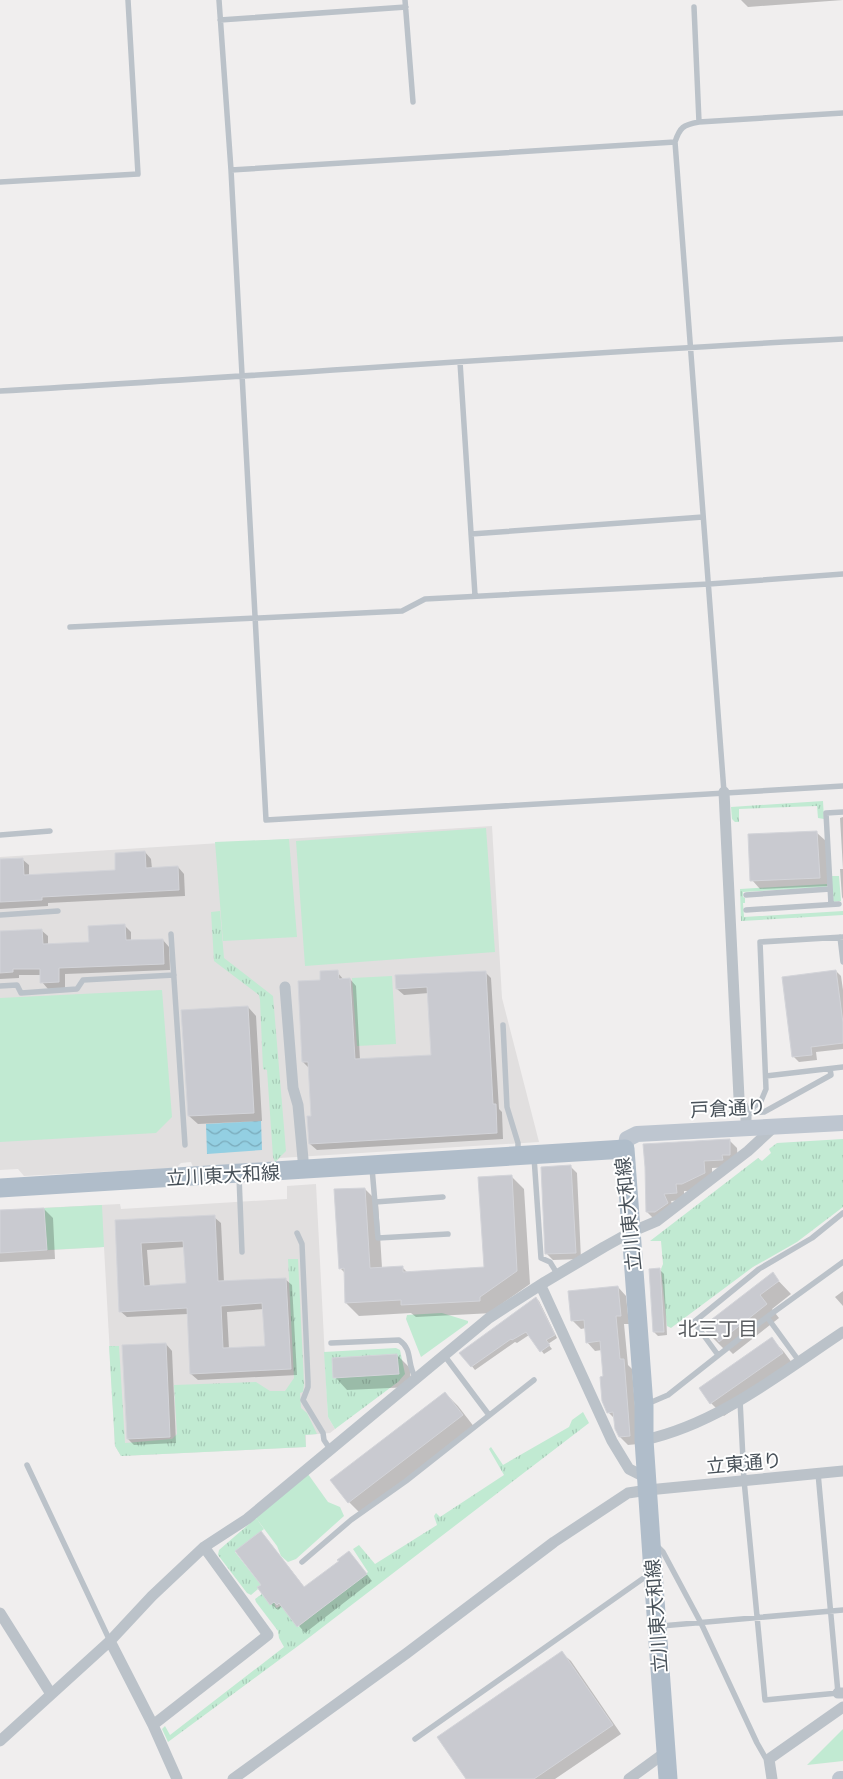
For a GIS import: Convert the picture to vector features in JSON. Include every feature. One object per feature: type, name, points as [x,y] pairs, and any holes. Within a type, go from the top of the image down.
[{"type":"main road","name":"立川東大和線","points":[[0,1188],[625,1150],[668,1779]]},
{"type":"street","points":[[724,792],[739,1098],[746,1120]]},
{"type":"street","points":[[285,987],[293,1088],[298,1105],[304,1170]]},
{"type":"street","name":"戸倉通り","points":[[625,1150],[627,1139],[637,1134],[746,1120],[775,1126],[843,1123]]},
{"type":"street","points":[[0,1741],[110,1641],[152,1596],[204,1547],[247,1519],[489,1318],[632,1232],[656,1221],[748,1151],[775,1126]]},
{"type":"street","points":[[541,1286],[612,1442],[629,1469],[647,1484]]},
{"type":"street","points":[[644,1440],[669,1435],[703,1420],[740,1400],[843,1332]]},
{"type":"street","name":"立東通り","points":[[232,1779],[407,1653],[554,1542],[628,1493],[647,1484],[744,1480],[843,1471]]},
{"type":"street","points":[[153,1725],[268,1635],[204,1547]]},
{"type":"street","points":[[0,1613],[51,1694]]},
{"type":"street","points":[[110,1641],[153,1725],[177,1779]]},
{"type":"street","points":[[772,1779],[769,1759],[843,1707]]},
{"type":"street","points":[[628,1779],[666,1752]]},
{"type":"lane","points":[[0,182],[138,174],[128,0]]},
{"type":"lane","points":[[219,0],[243,377],[266,820],[843,786]]},
{"type":"lane","points":[[220,20],[406,3],[413,102]]},
{"type":"lane","points":[[694,7],[699,122]]},
{"type":"lane","points":[[724,792],[675,142],[679,130],[688,124],[699,122],[843,113]]},
{"type":"lane","points":[[231,170],[675,142]]},
{"type":"lane","points":[[0,391],[243,377],[690,346],[843,339]]},
{"type":"lane","points":[[460,362],[475,596]]},
{"type":"lane","points":[[471,534],[703,517]]},
{"type":"lane","points":[[70,627],[402,611],[425,599],[708,584],[843,574]]},
{"type":"lane","points":[[831,904],[826,813],[843,812]]},
{"type":"lane","points":[[0,835],[50,831]]},
{"type":"lane","points":[[746,895],[830,889]]},
{"type":"lane","points":[[746,910],[839,904]]},
{"type":"lane","points":[[0,915],[58,912]]},
{"type":"lane","points":[[171,934],[185,1145]]},
{"type":"lane","points":[[746,1120],[764,1097],[766,1089],[760,942],[841,937],[843,962]]},
{"type":"lane","points":[[0,986],[18,985],[21,993],[77,989],[83,980],[174,975]]},
{"type":"lane","points":[[503,1025],[507,1107],[518,1143],[527,1156],[541,1258],[550,1262],[558,1275]]},
{"type":"lane","points":[[766,1076],[843,1067]]},
{"type":"lane","points":[[746,1120],[831,1075],[830,1069]]},
{"type":"lane","points":[[372,1166],[378,1238],[448,1234]]},
{"type":"lane","points":[[239,1174],[242,1252]]},
{"type":"lane","points":[[375,1202],[443,1197]]},
{"type":"lane","points":[[718,1355],[694,1322],[759,1269],[812,1238],[843,1213]]},
{"type":"lane","points":[[297,1233],[302,1244],[308,1381],[308,1387],[303,1400],[323,1433],[324,1440],[330,1449]]},
{"type":"lane","points":[[644,1406],[668,1395],[718,1355],[843,1262]]},
{"type":"lane","points":[[767,1318],[799,1361]]},
{"type":"lane","points":[[331,1343],[399,1340],[408,1349],[412,1372],[416,1378]]},
{"type":"lane","points":[[444,1355],[489,1415]]},
{"type":"lane","points":[[302,1562],[351,1520],[406,1481],[534,1380]]},
{"type":"lane","points":[[740,1400],[744,1480],[765,1700],[841,1693],[818,1473]]},
{"type":"lane","points":[[27,1465],[110,1641]]},
{"type":"lane","points":[[651,1539],[663,1552],[701,1623],[757,1742],[765,1757],[769,1759]]},
{"type":"lane","points":[[415,1739],[653,1572]]},
{"type":"lane","points":[[657,1627],[843,1610]]},
{"type":"shaded area","points":[[492,826],[502,998],[539,1142],[280,1158],[275,1162],[193,1167],[191,1162],[181,1163],[176,1168],[24,1176],[18,1169],[0,1170],[0,857]]},
{"type":"shaded area","points":[[316,1184],[328,1417],[335,1429],[330,1433],[306,1435],[306,1447],[121,1456],[115,1446],[104,1247],[0,1253],[0,1210],[120,1204],[121,1209],[287,1199],[287,1186]]},
{"type":"green space","points":[[823,801],[824,819],[818,818],[817,806],[739,809],[739,822],[735,822],[732,819],[731,807]]},
{"type":"green space","points":[[486,828],[495,952],[305,966],[296,841]]},
{"type":"green space","points":[[289,839],[297,937],[223,941],[215,842]]},
{"type":"green space","points":[[831,876],[839,876],[841,901],[833,902]]},
{"type":"green space","points":[[827,884],[827,887],[743,892],[743,897],[745,898],[745,903],[743,903],[744,917],[843,911],[843,915],[741,921],[740,889]]},
{"type":"green space","points":[[220,911],[224,958],[273,996],[286,1151],[275,1162],[273,1157],[267,1070],[263,1069],[259,995],[214,961],[211,912]]},
{"type":"green space","points":[[392,976],[396,1044],[357,1046],[352,978]]},
{"type":"green space","points":[[162,990],[172,1117],[156,1133],[0,1142],[0,998]]},
{"type":"green space","points":[[843,1139],[843,1207],[797,1242],[753,1267],[671,1328],[667,1326],[661,1269],[663,1264],[661,1241],[650,1241],[758,1158],[762,1161],[771,1153],[769,1149],[777,1143]]},
{"type":"green space","points":[[102,1205],[104,1247],[47,1250],[44,1208]]},
{"type":"green space","points":[[288,1259],[298,1259],[304,1384],[303,1392],[300,1393],[301,1408],[307,1413],[317,1434],[305,1435],[306,1447],[121,1456],[115,1446],[109,1346],[119,1346],[125,1443],[172,1439],[177,1434],[174,1385],[256,1382],[270,1391],[285,1391],[294,1378]]},
{"type":"green space","points":[[442,1313],[468,1321],[468,1323],[421,1357],[406,1319],[407,1315]]},
{"type":"green space","points":[[396,1348],[400,1350],[405,1374],[398,1382],[335,1429],[328,1417],[324,1352]]},
{"type":"green space","points":[[583,1412],[589,1423],[302,1643],[168,1742],[162,1729],[165,1726],[170,1735],[284,1647],[279,1638],[278,1631],[255,1599],[262,1594],[270,1605],[274,1602],[276,1608],[281,1606],[298,1627],[368,1572],[353,1549],[359,1545],[375,1564],[437,1525],[434,1516],[436,1513],[440,1517],[504,1475],[489,1449],[491,1447],[503,1465],[569,1427],[572,1420]]},
{"type":"green space","points":[[308,1474],[328,1502],[340,1507],[344,1516],[296,1559],[288,1562],[281,1556],[277,1546],[256,1518]]},
{"type":"green space","points":[[256,1518],[264,1529],[235,1552],[261,1585],[251,1595],[247,1593],[218,1555],[219,1550]]},
{"type":"green space","points":[[843,1729],[843,1761],[807,1765]]},
{"type":"water","points":[[261,1121],[262,1150],[207,1154],[206,1124]]},
{"type":"building","points":[[817,831],[820,878],[750,881],[748,834]]},
{"type":"building","points":[[145,851],[146,868],[178,866],[179,890],[42,897],[42,900],[0,902],[0,859],[23,858],[24,875],[115,870],[115,853]]},
{"type":"building","points":[[125,924],[126,940],[163,939],[164,964],[59,968],[59,982],[40,983],[40,969],[13,969],[13,972],[0,973],[0,931],[42,929],[43,944],[89,942],[88,926]]},
{"type":"building","points":[[338,970],[339,979],[350,978],[355,1059],[431,1055],[427,987],[396,989],[395,975],[486,971],[493,1104],[496,1104],[497,1133],[309,1144],[307,1116],[311,1116],[308,1062],[302,1062],[298,981],[320,980],[320,971]]},
{"type":"building","points":[[836,970],[843,1023],[843,1043],[811,1047],[812,1055],[792,1057],[782,977]]},
{"type":"building","points":[[248,1006],[254,1113],[188,1116],[181,1010]]},
{"type":"building","points":[[730,1139],[730,1155],[722,1155],[723,1160],[704,1161],[705,1173],[682,1184],[676,1184],[677,1193],[664,1194],[668,1203],[655,1212],[646,1212],[643,1144]]},
{"type":"building","points":[[571,1165],[576,1253],[545,1254],[541,1167]]},
{"type":"building","points":[[512,1175],[517,1271],[480,1297],[480,1301],[401,1305],[401,1300],[345,1303],[344,1268],[339,1269],[334,1189],[365,1188],[370,1268],[403,1266],[403,1272],[484,1267],[478,1177]]},
{"type":"building","points":[[44,1208],[47,1250],[0,1253],[0,1210]]},
{"type":"building","points":[[215,1215],[218,1281],[286,1278],[291,1369],[190,1374],[187,1308],[119,1312],[115,1220]],"holes":[[[183,1241],[186,1283],[144,1286],[141,1243]],[[262,1303],[265,1346],[223,1348],[221,1306]]]},
{"type":"building","points":[[660,1268],[664,1332],[653,1332],[649,1269]]},
{"type":"building","points":[[773,1272],[779,1281],[760,1295],[767,1304],[719,1342],[714,1334],[710,1337],[703,1326]]},
{"type":"building","points":[[618,1286],[621,1316],[616,1316],[620,1359],[624,1359],[630,1436],[619,1437],[615,1429],[613,1412],[607,1413],[602,1401],[600,1377],[603,1376],[600,1341],[586,1343],[584,1320],[571,1321],[568,1291]]},
{"type":"building","points":[[536,1297],[555,1335],[546,1340],[550,1345],[540,1352],[526,1332],[511,1339],[471,1367],[459,1353]]},
{"type":"building","points":[[772,1337],[783,1353],[710,1404],[699,1388]]},
{"type":"building","points":[[166,1343],[170,1437],[127,1439],[122,1345]]},
{"type":"building","points":[[397,1354],[399,1374],[333,1378],[332,1358]]},
{"type":"building","points":[[445,1392],[463,1415],[348,1503],[330,1480]]},
{"type":"building","points":[[261,1531],[304,1587],[339,1561],[337,1560],[349,1551],[367,1574],[297,1627],[279,1603],[277,1605],[274,1602],[270,1605],[257,1587],[261,1585],[235,1551]]},
{"type":"building","points":[[562,1651],[613,1725],[534,1779],[466,1779],[437,1737]]},
{"type":"district","name":"北三丁目","points":[[718,1329]]}]
